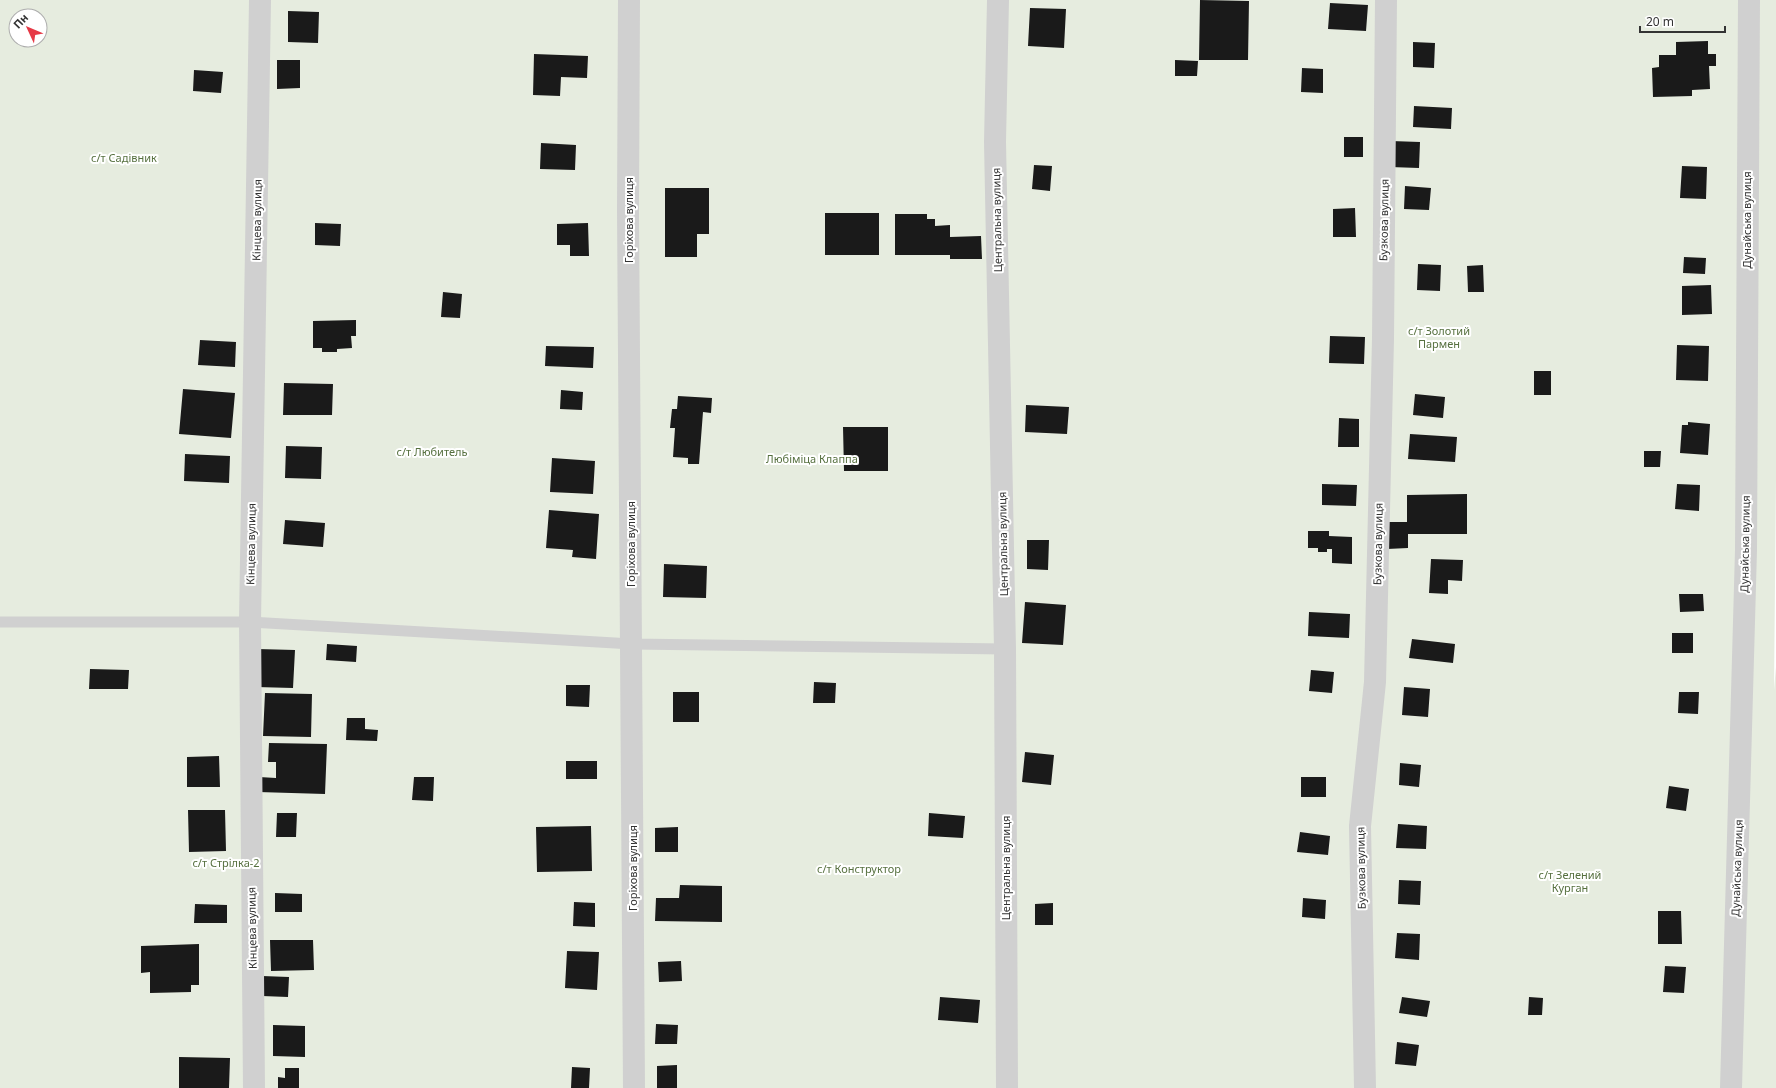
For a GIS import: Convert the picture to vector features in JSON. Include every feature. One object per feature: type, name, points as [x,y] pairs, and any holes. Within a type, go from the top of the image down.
[{"type":"street","name":"Кінцева вулиця","points":[[254,1088],[250,622],[260,0]]},
{"type":"street","name":"Горіхова вулиця","points":[[629,0],[628,210],[634,1088]]},
{"type":"street","name":"Центральна вулиця","points":[[998,0],[995,142],[1005,649],[1007,1088]]},
{"type":"street","name":"Бузкова вулиця","points":[[1365,1088],[1360,826],[1375,682],[1383,339],[1386,0]]},
{"type":"street","name":"Дунайська вулиця","points":[[1731,1088],[1746,550],[1749,0]]},
{"type":"lane","points":[[0,622],[250,622],[632,644],[1005,649]]},
{"type":"green space","points":[[0,0],[1776,0],[1776,478],[1774,690],[1776,667],[1776,1088],[0,1088]]},
{"type":"building","points":[[1200,0],[1249,1],[1248,60],[1199,60]]},
{"type":"building","points":[[1330,3],[1368,5],[1366,31],[1328,29]]},
{"type":"building","points":[[1030,8],[1066,9],[1064,48],[1028,46]]},
{"type":"building","points":[[288,11],[319,12],[318,43],[288,42]]},
{"type":"building","points":[[1708,41],[1708,54],[1716,54],[1716,66],[1709,66],[1710,89],[1692,90],[1692,96],[1653,97],[1652,68],[1659,67],[1659,55],[1676,55],[1676,42]]},
{"type":"building","points":[[1413,42],[1435,43],[1434,68],[1413,67]]},
{"type":"building","points":[[534,54],[588,56],[587,78],[561,77],[560,96],[533,95]]},
{"type":"building","points":[[277,60],[300,60],[300,88],[277,89]]},
{"type":"building","points":[[1175,60],[1198,61],[1197,76],[1175,76]]},
{"type":"building","points":[[1302,68],[1323,69],[1323,93],[1301,92]]},
{"type":"building","points":[[194,70],[223,72],[221,93],[193,91]]},
{"type":"building","points":[[1414,106],[1452,108],[1451,129],[1413,127]]},
{"type":"building","points":[[1344,137],[1363,137],[1363,157],[1344,157]]},
{"type":"building","points":[[1391,141],[1420,142],[1419,168],[1390,167]]},
{"type":"building","points":[[541,143],[576,145],[575,170],[540,169]]},
{"type":"building","points":[[1034,165],[1052,166],[1050,191],[1032,189]]},
{"type":"building","points":[[1682,166],[1707,167],[1706,199],[1680,198]]},
{"type":"building","points":[[1405,186],[1431,188],[1429,210],[1404,209]]},
{"type":"building","points":[[665,188],[709,188],[709,234],[697,234],[697,257],[665,257]]},
{"type":"building","points":[[1355,208],[1356,237],[1333,237],[1333,209]]},
{"type":"building","points":[[825,213],[879,213],[879,255],[825,255]]},
{"type":"building","points":[[895,214],[927,214],[927,219],[935,219],[935,226],[950,225],[950,237],[981,236],[982,259],[950,259],[950,255],[895,255]]},
{"type":"building","points":[[315,223],[341,224],[340,246],[315,245]]},
{"type":"building","points":[[588,223],[589,256],[570,256],[570,245],[557,245],[557,224]]},
{"type":"building","points":[[1684,257],[1706,258],[1705,274],[1683,273]]},
{"type":"building","points":[[1418,264],[1441,265],[1440,291],[1417,290]]},
{"type":"building","points":[[1483,265],[1484,292],[1468,292],[1467,266]]},
{"type":"building","points":[[1711,285],[1712,314],[1682,315],[1682,286]]},
{"type":"building","points":[[443,292],[462,294],[460,318],[441,317]]},
{"type":"building","points":[[356,320],[356,336],[351,336],[352,348],[337,349],[337,352],[322,352],[322,348],[313,348],[313,321]]},
{"type":"building","points":[[1330,336],[1365,337],[1364,364],[1329,363]]},
{"type":"building","points":[[200,340],[236,342],[235,367],[198,365]]},
{"type":"building","points":[[1677,345],[1709,346],[1708,381],[1676,380]]},
{"type":"building","points":[[546,346],[594,347],[593,368],[545,366]]},
{"type":"building","points":[[1534,371],[1551,371],[1551,395],[1534,395]]},
{"type":"building","points":[[284,383],[333,384],[332,415],[283,415]]},
{"type":"building","points":[[183,389],[235,393],[231,438],[179,434]]},
{"type":"building","points":[[561,390],[583,392],[582,410],[560,409]]},
{"type":"building","points":[[1415,394],[1445,397],[1443,418],[1413,415]]},
{"type":"building","points":[[678,396],[712,398],[711,413],[703,412],[699,464],[688,464],[688,458],[673,457],[675,428],[670,428],[672,409],[677,409]]},
{"type":"building","points":[[1026,405],[1069,407],[1067,434],[1025,432]]},
{"type":"building","points":[[1339,418],[1359,419],[1359,447],[1338,447]]},
{"type":"building","points":[[1688,422],[1710,424],[1708,455],[1680,453],[1682,425],[1688,425]]},
{"type":"building","points":[[843,427],[888,427],[888,471],[844,471]]},
{"type":"building","points":[[1410,434],[1457,437],[1455,462],[1408,459]]},
{"type":"building","points":[[286,446],[322,447],[321,479],[285,478]]},
{"type":"building","points":[[1644,451],[1661,451],[1660,467],[1644,467]]},
{"type":"building","points":[[185,454],[230,456],[229,483],[184,481]]},
{"type":"building","points":[[552,458],[595,461],[593,494],[550,492]]},
{"type":"building","points":[[1322,484],[1357,485],[1356,506],[1322,505]]},
{"type":"building","points":[[1677,484],[1700,485],[1699,511],[1675,509]]},
{"type":"building","points":[[1467,494],[1467,534],[1408,534],[1408,548],[1387,549],[1387,522],[1407,522],[1407,495]]},
{"type":"building","points":[[549,510],[599,514],[596,559],[572,557],[573,550],[546,548]]},
{"type":"building","points":[[285,520],[325,523],[323,547],[283,544]]},
{"type":"building","points":[[1308,531],[1329,531],[1329,536],[1352,537],[1352,564],[1332,563],[1332,549],[1327,549],[1327,552],[1318,552],[1318,548],[1308,548]]},
{"type":"building","points":[[1027,540],[1049,540],[1048,570],[1027,569]]},
{"type":"building","points":[[1431,559],[1463,560],[1462,581],[1448,580],[1448,594],[1429,593]]},
{"type":"building","points":[[664,564],[707,566],[706,598],[663,597]]},
{"type":"building","points":[[1679,594],[1703,594],[1704,611],[1680,612]]},
{"type":"building","points":[[1025,602],[1066,605],[1063,645],[1022,643]]},
{"type":"building","points":[[1309,612],[1350,614],[1349,638],[1308,636]]},
{"type":"building","points":[[1672,633],[1693,633],[1693,653],[1672,653]]},
{"type":"building","points":[[1412,639],[1455,644],[1453,663],[1409,658]]},
{"type":"building","points":[[327,644],[357,646],[356,662],[326,660]]},
{"type":"building","points":[[257,649],[295,650],[293,688],[256,687]]},
{"type":"building","points":[[90,669],[129,670],[128,689],[89,689]]},
{"type":"building","points":[[1311,670],[1334,672],[1332,693],[1309,691]]},
{"type":"building","points":[[814,682],[836,683],[835,703],[813,703]]},
{"type":"building","points":[[566,685],[590,685],[589,707],[566,706]]},
{"type":"building","points":[[1404,687],[1430,689],[1428,717],[1402,715]]},
{"type":"building","points":[[673,692],[699,692],[699,722],[673,722]]},
{"type":"building","points":[[1679,692],[1699,692],[1698,714],[1678,713]]},
{"type":"building","points":[[265,693],[312,694],[311,737],[263,736]]},
{"type":"building","points":[[347,718],[365,718],[365,729],[378,730],[377,741],[346,740]]},
{"type":"building","points":[[269,743],[327,744],[325,794],[258,792],[259,777],[276,778],[276,762],[268,762]]},
{"type":"building","points":[[1025,752],[1054,755],[1051,785],[1022,782]]},
{"type":"building","points":[[219,756],[220,787],[187,787],[187,757]]},
{"type":"building","points":[[566,761],[597,761],[597,779],[566,779]]},
{"type":"building","points":[[1400,763],[1421,765],[1419,787],[1399,785]]},
{"type":"building","points":[[414,777],[434,777],[433,801],[412,800]]},
{"type":"building","points":[[1301,777],[1326,777],[1326,797],[1301,797]]},
{"type":"building","points":[[1669,786],[1689,789],[1686,811],[1666,808]]},
{"type":"building","points":[[188,810],[225,810],[226,851],[189,852]]},
{"type":"building","points":[[277,813],[297,813],[296,837],[276,837]]},
{"type":"building","points":[[929,813],[965,816],[963,838],[928,836]]},
{"type":"building","points":[[1398,824],[1427,826],[1426,849],[1396,848]]},
{"type":"building","points":[[591,826],[592,871],[537,872],[536,827]]},
{"type":"building","points":[[678,827],[678,852],[655,852],[655,828]]},
{"type":"building","points":[[1300,832],[1330,836],[1328,855],[1297,852]]},
{"type":"building","points":[[1399,880],[1421,881],[1420,905],[1398,904]]},
{"type":"building","points":[[680,885],[722,886],[722,922],[655,921],[656,898],[679,898]]},
{"type":"building","points":[[275,893],[302,894],[302,912],[275,912]]},
{"type":"building","points":[[1303,898],[1326,900],[1325,919],[1302,917]]},
{"type":"building","points":[[574,902],[595,903],[595,927],[573,926]]},
{"type":"building","points":[[1053,903],[1053,925],[1035,925],[1035,904]]},
{"type":"building","points":[[195,904],[227,905],[227,923],[194,923]]},
{"type":"building","points":[[1658,911],[1681,911],[1682,944],[1658,944]]},
{"type":"building","points":[[1397,933],[1420,934],[1419,960],[1395,958]]},
{"type":"building","points":[[270,940],[313,940],[314,970],[271,971]]},
{"type":"building","points":[[199,944],[199,985],[191,985],[191,992],[150,993],[150,972],[141,973],[141,946]]},
{"type":"building","points":[[567,951],[599,952],[597,990],[565,988]]},
{"type":"building","points":[[681,961],[682,981],[659,982],[658,962]]},
{"type":"building","points":[[1665,966],[1686,967],[1684,993],[1663,992]]},
{"type":"building","points":[[262,976],[289,977],[288,997],[262,996]]},
{"type":"building","points":[[940,997],[980,1000],[978,1023],[938,1020]]},
{"type":"building","points":[[1402,997],[1430,1001],[1427,1017],[1399,1013]]},
{"type":"building","points":[[1529,997],[1543,998],[1542,1015],[1528,1015]]},
{"type":"building","points":[[656,1024],[678,1025],[677,1044],[655,1044]]},
{"type":"building","points":[[273,1025],[305,1026],[305,1057],[273,1056]]},
{"type":"building","points":[[1397,1042],[1419,1045],[1416,1066],[1395,1064]]},
{"type":"building","points":[[179,1057],[230,1058],[229,1088],[179,1088]]},
{"type":"building","points":[[677,1065],[677,1088],[657,1088],[657,1066]]},
{"type":"building","points":[[572,1067],[590,1068],[589,1088],[571,1088]]},
{"type":"building","points":[[285,1068],[299,1068],[299,1088],[278,1088],[278,1077],[285,1078]]},
{"type":"park label","name":"с/т Садівник","points":[[124,158]]},
{"type":"park label","name":"с/т Золотий Пармен","points":[[1439,337]]},
{"type":"park label","name":"с/т Любитель","points":[[432,452]]},
{"type":"park label","name":"Любіміца Клаппа","points":[[812,459]]},
{"type":"park label","name":"с/т Стрілка-2","points":[[226,863]]},
{"type":"park label","name":"с/т Конструктор","points":[[859,869]]},
{"type":"park label","name":"с/т Зелений Курган","points":[[1570,881]]}]
